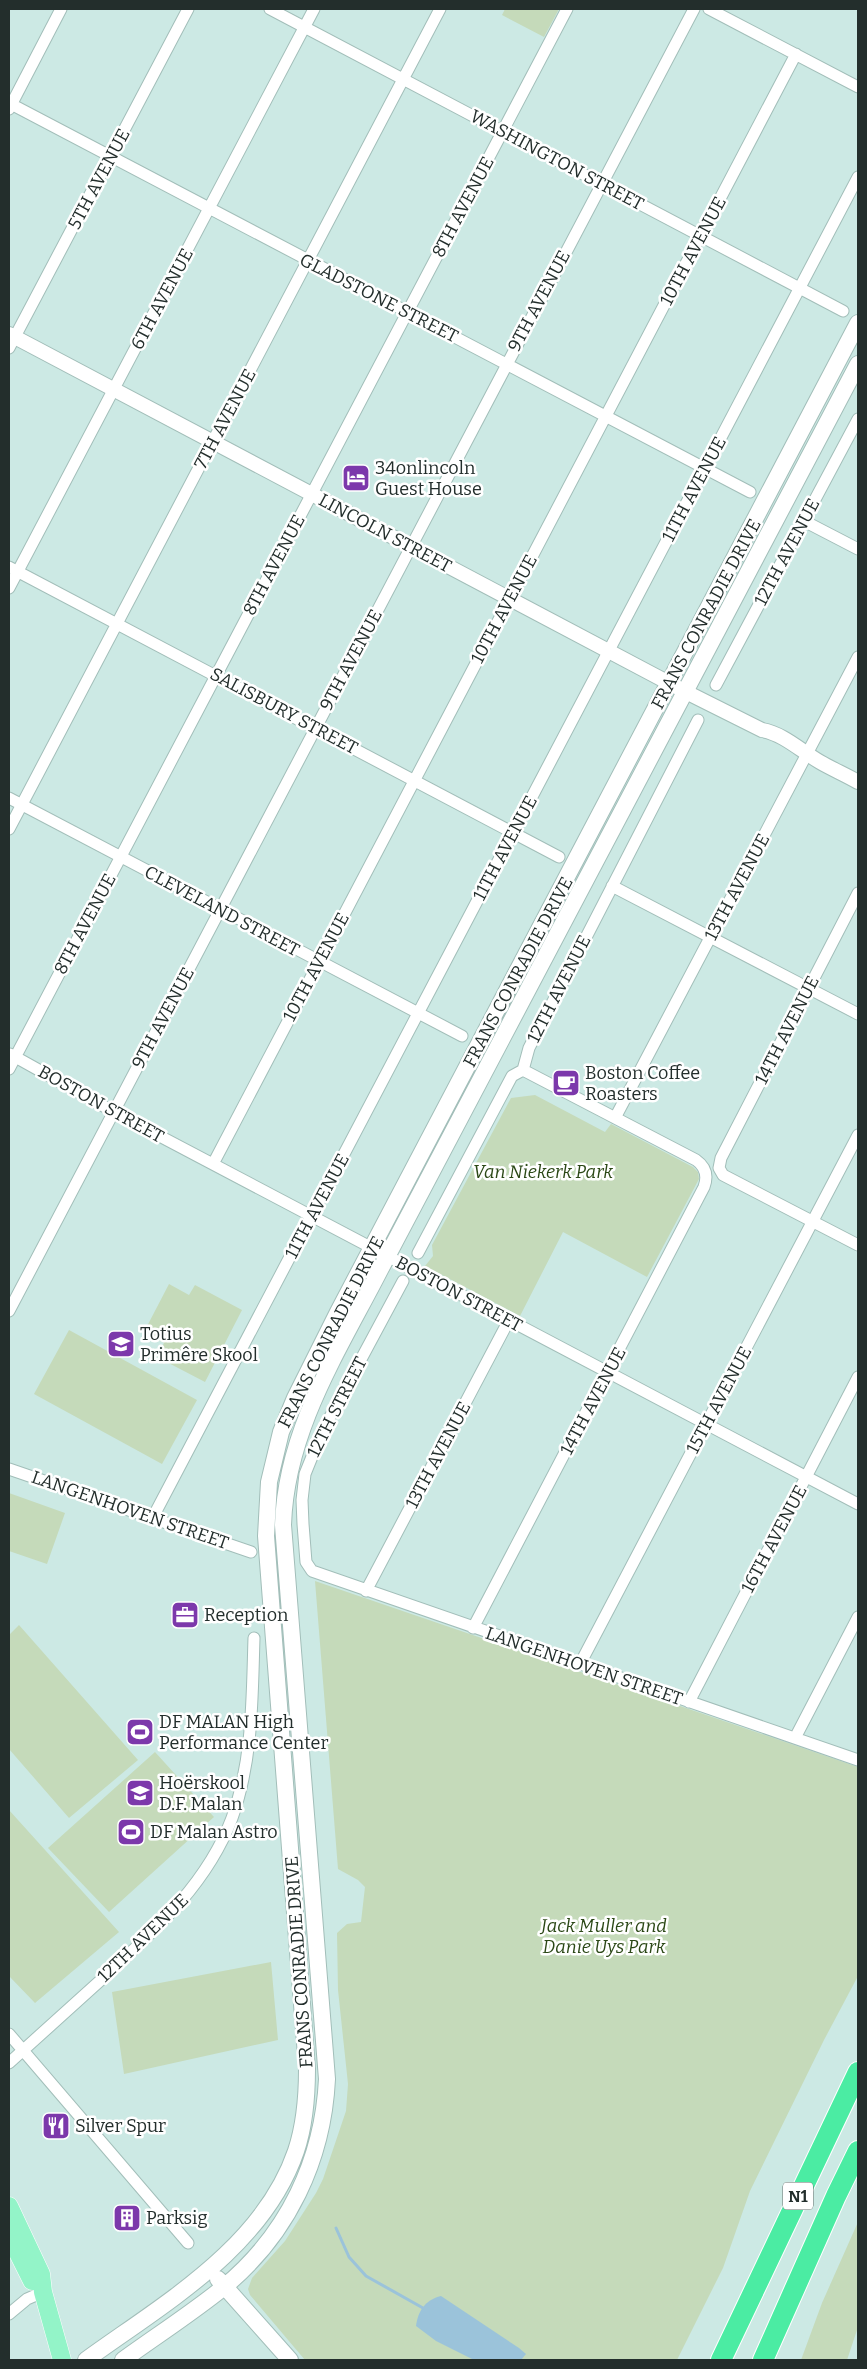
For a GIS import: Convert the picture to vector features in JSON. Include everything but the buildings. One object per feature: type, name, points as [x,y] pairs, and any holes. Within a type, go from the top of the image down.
[{"type":"highway","name":"N1","points":[[723,2360],[740,2320],[858,2072]]},
{"type":"highway","name":"N1","points":[[763,2360],[858,2151]]},
{"type":"main road","name":"FRANS CONRADIE DRIVE","points":[[86,2360],[210,2270],[250,2228],[286,2175],[296,2152],[303,2126],[307,2098],[308,2069],[295,1919],[290,1817],[266,1548],[266,1512],[271,1471],[287,1414],[372,1248],[858,324]]},
{"type":"main road","name":"FRANS CONRADIE DRIVE","points":[[123,2360],[225,2287],[271,2239],[283,2223],[313,2160],[326,2105],[327,2079],[284,1550],[284,1512],[293,1454],[306,1416],[387,1256],[858,364]]},
{"type":"main road","points":[[9,2206],[41,2274],[43,2292],[62,2360]]},
{"type":"main road","points":[[9,2235],[31,2279],[43,2292]]},
{"type":"main road","points":[[210,2270],[290,2360]]},
{"type":"street","points":[[10,106],[61,9]]},
{"type":"street","name":"5TH AVENUE","points":[[11,340],[188,9]]},
{"type":"street","name":"WASHINGTON STREET","points":[[270,9],[843,311]]},
{"type":"street","name":"6TH AVENUE","points":[[9,588],[13,569],[114,390],[314,9]]},
{"type":"street","name":"7TH AVENUE","points":[[9,829],[440,9]]},
{"type":"street","name":"8TH AVENUE","points":[[9,1069],[12,1055],[120,857],[567,9]]},
{"type":"street","name":"9TH AVENUE","points":[[9,1311],[314,728],[694,9]]},
{"type":"street","points":[[709,9],[858,87]]},
{"type":"street","name":"10TH AVENUE","points":[[213,1164],[796,54]]},
{"type":"street","name":"GLADSTONE STREET","points":[[10,106],[110,156],[750,492]]},
{"type":"street","name":"11TH AVENUE","points":[[152,1519],[858,177]]},
{"type":"street","name":"LINCOLN STREET","points":[[11,340],[114,390],[686,692],[762,730],[774,733],[809,756],[858,782]]},
{"type":"street","name":"12TH AVENUE","points":[[716,685],[858,419]]},
{"type":"street","points":[[804,521],[858,549]]},
{"type":"street","name":"SALISBURY STREET","points":[[13,569],[558,856]]},
{"type":"street","name":"13TH AVENUE","points":[[615,1118],[809,756],[858,657]]},
{"type":"street","name":"12TH AVENUE","points":[[418,1253],[509,1081],[515,1074],[523,1070],[529,1048],[698,720]]},
{"type":"street","name":"CLEVELAND STREET","points":[[9,798],[462,1036]]},
{"type":"street","points":[[612,886],[858,1014]]},
{"type":"street","name":"14TH AVENUE","points":[[813,1221],[724,1176],[719,1168],[721,1158],[858,893]]},
{"type":"street","name":"BOSTON STREET","points":[[12,1055],[114,1112],[858,1504]]},
{"type":"street","points":[[523,1070],[615,1118]]},
{"type":"street","name":"14TH AVENUE","points":[[473,1628],[704,1187],[706,1173],[696,1160],[615,1118]]},
{"type":"street","name":"15TH AVENUE","points":[[580,1664],[858,1135]]},
{"type":"street","points":[[813,1221],[858,1245]]},
{"type":"street","name":"12TH STREET","points":[[310,1570],[306,1562],[302,1500],[307,1467],[322,1432],[403,1281]]},
{"type":"street","name":"13TH AVENUE","points":[[366,1591],[509,1320]]},
{"type":"street","name":"16TH AVENUE","points":[[689,1702],[858,1377]]},
{"type":"street","name":"LANGENHOVEN STREET","points":[[9,1469],[251,1552]]},
{"type":"street","name":"LANGENHOVEN STREET","points":[[310,1570],[316,1574],[858,1760]]},
{"type":"street","points":[[795,1738],[858,1617]]},
{"type":"street","name":"12TH AVENUE","points":[[9,2063],[163,1922],[191,1891],[220,1843],[232,1818],[246,1761],[252,1725],[254,1638]]},
{"type":"street","points":[[9,2034],[188,2243]]},
{"type":"street","points":[[9,2314],[27,2299],[43,2292]]},
{"type":"green space","points":[[505,9],[559,9],[544,37],[502,15]]},
{"type":"green space","name":"Van Niekerk Park","points":[[535,1095],[605,1132],[611,1124],[693,1167],[698,1172],[699,1179],[647,1277],[563,1232],[520,1316],[425,1266],[433,1256],[432,1245],[511,1098]]},
{"type":"green space","points":[[169,1284],[189,1295],[195,1285],[242,1310],[205,1382],[157,1357],[164,1343],[144,1332]]},
{"type":"green space","points":[[69,1330],[197,1400],[162,1464],[34,1394]]},
{"type":"green space","points":[[9,1493],[65,1513],[47,1564],[9,1551]]},
{"type":"green space","name":"Jack Muller and Danie Uys Park","points":[[315,1581],[858,1767],[858,1976],[824,2040],[750,2191],[723,2268],[677,2360],[305,2360],[250,2295],[248,2289],[252,2278],[285,2241],[316,2193],[323,2179],[346,2111],[348,2084],[338,1990],[337,1933],[347,1924],[361,1922],[365,1887],[358,1880],[338,1869]]},
{"type":"green space","points":[[19,1625],[138,1760],[69,1818],[9,1749],[9,1635]]},
{"type":"green space","name":"DF Malan Astro","points":[[155,1752],[214,1817],[109,1912],[48,1848]]},
{"type":"green space","points":[[9,1810],[119,1932],[35,2003],[9,1976]]},
{"type":"green space","points":[[271,1962],[278,2040],[124,2074],[112,1992]]},
{"type":"green space","points":[[858,2222],[858,2327],[847,2360],[801,2360],[822,2303]]},
{"type":"water","points":[[441,2296],[526,2354],[521,2360],[474,2360],[436,2341],[416,2326],[418,2316],[423,2307],[431,2300]]},
{"type":"waterway","points":[[336,2228],[349,2257],[366,2276],[423,2308]]},
{"type":"place","name":"34onlincoln Guest House","points":[[356,478]]},
{"type":"place","name":"Boston Coffee Roasters","points":[[566,1083]]},
{"type":"place","name":"Totius Primêre Skool","points":[[121,1344]]},
{"type":"place","name":"Reception","points":[[185,1615]]},
{"type":"place","name":"DF MALAN High Performance Center","points":[[140,1732]]},
{"type":"place","name":"Hoërskool D.F. Malan","points":[[140,1793]]},
{"type":"place","name":"DF Malan Astro","points":[[131,1832]]},
{"type":"place","name":"Silver Spur","points":[[56,2126]]},
{"type":"place","name":"Parksig","points":[[127,2218]]}]
